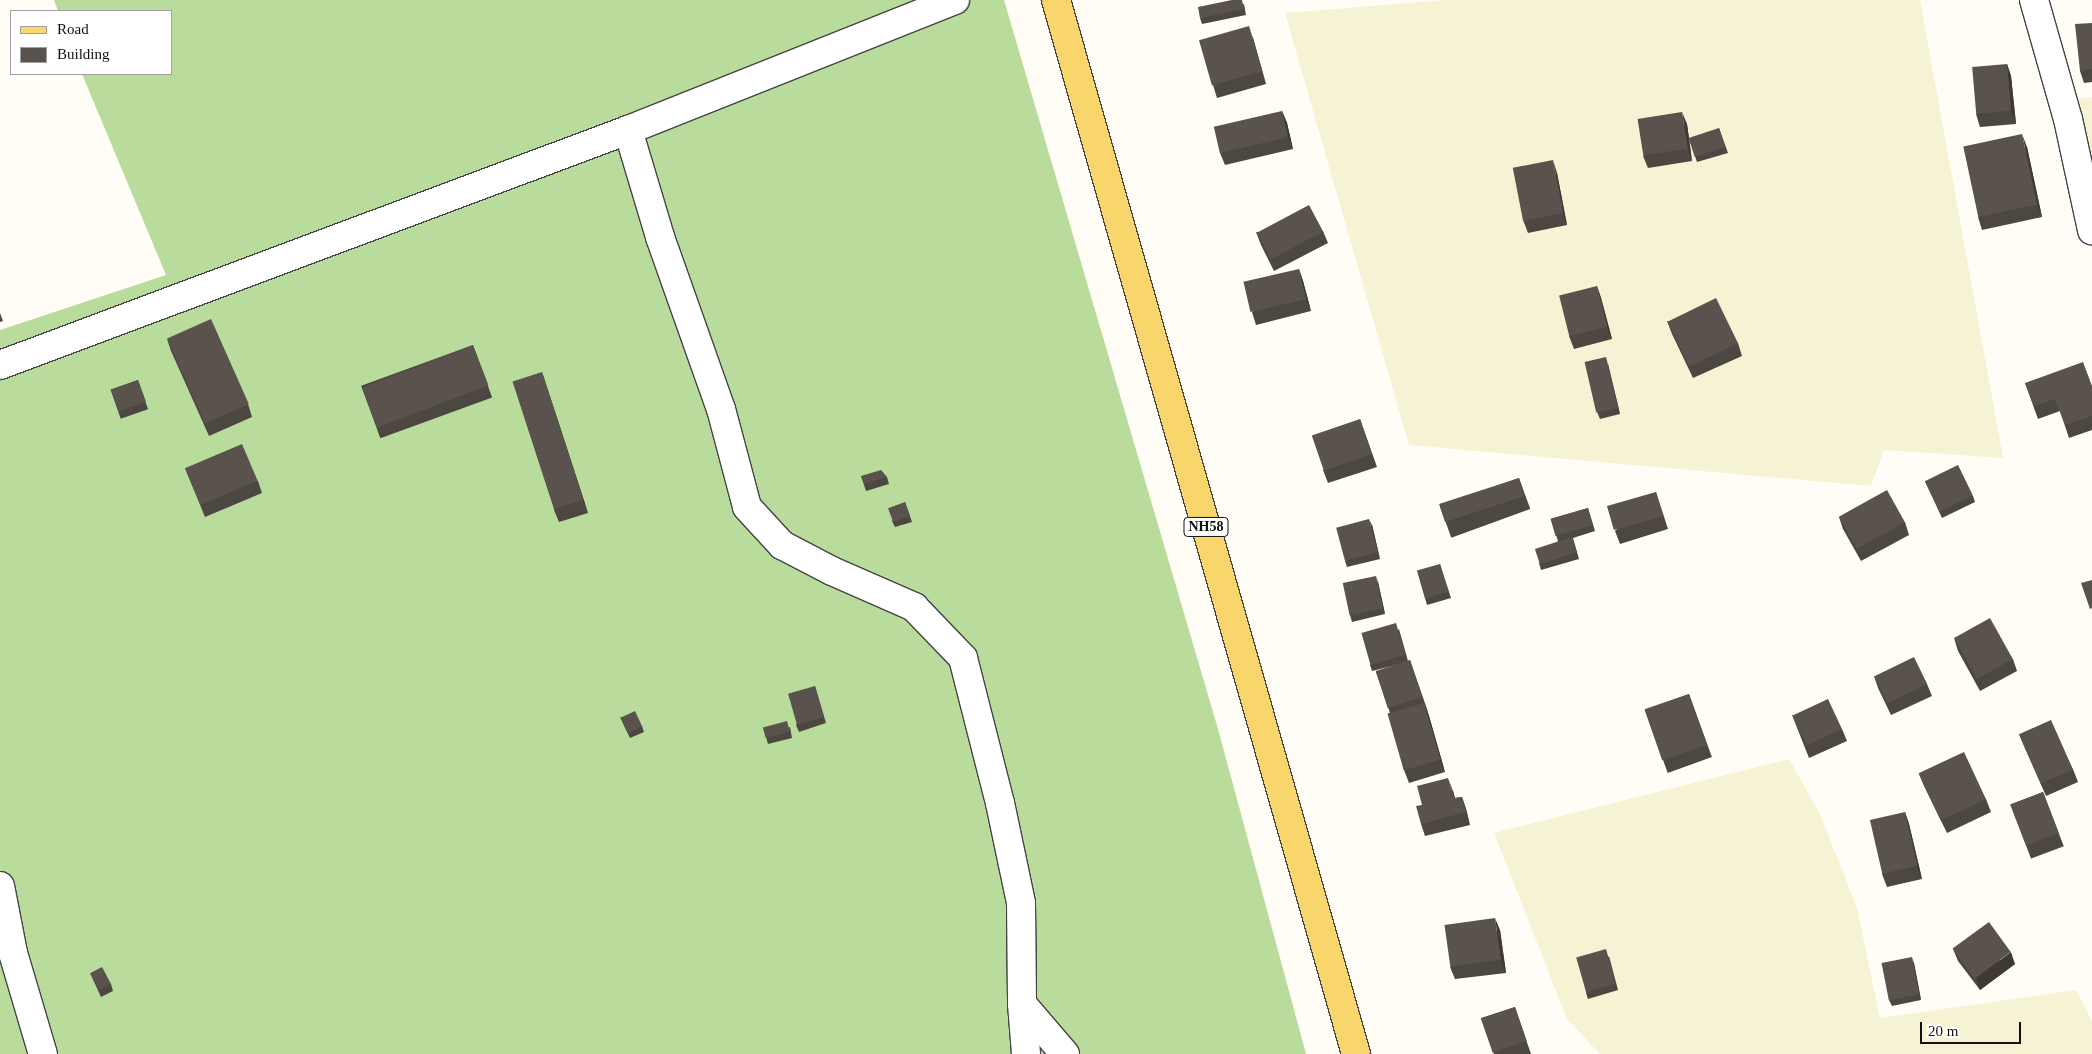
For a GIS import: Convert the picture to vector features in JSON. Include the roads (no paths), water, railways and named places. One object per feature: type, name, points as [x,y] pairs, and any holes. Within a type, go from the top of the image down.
[{"type":"main road","name":"NH58","points":[[1056,0],[1356,1054]]},
{"type":"street","points":[[0,365],[628,130],[955,0]]},
{"type":"street","points":[[2034,0],[2068,119],[2092,230]]},
{"type":"street","points":[[628,130],[660,237],[721,409],[746,507],[782,545],[832,571],[914,606],[963,658],[1000,803],[1021,903],[1022,1004],[1026,1054]]},
{"type":"street","points":[[0,886],[13,953],[43,1054]]},
{"type":"street","points":[[1022,1004],[1065,1054]]}]
